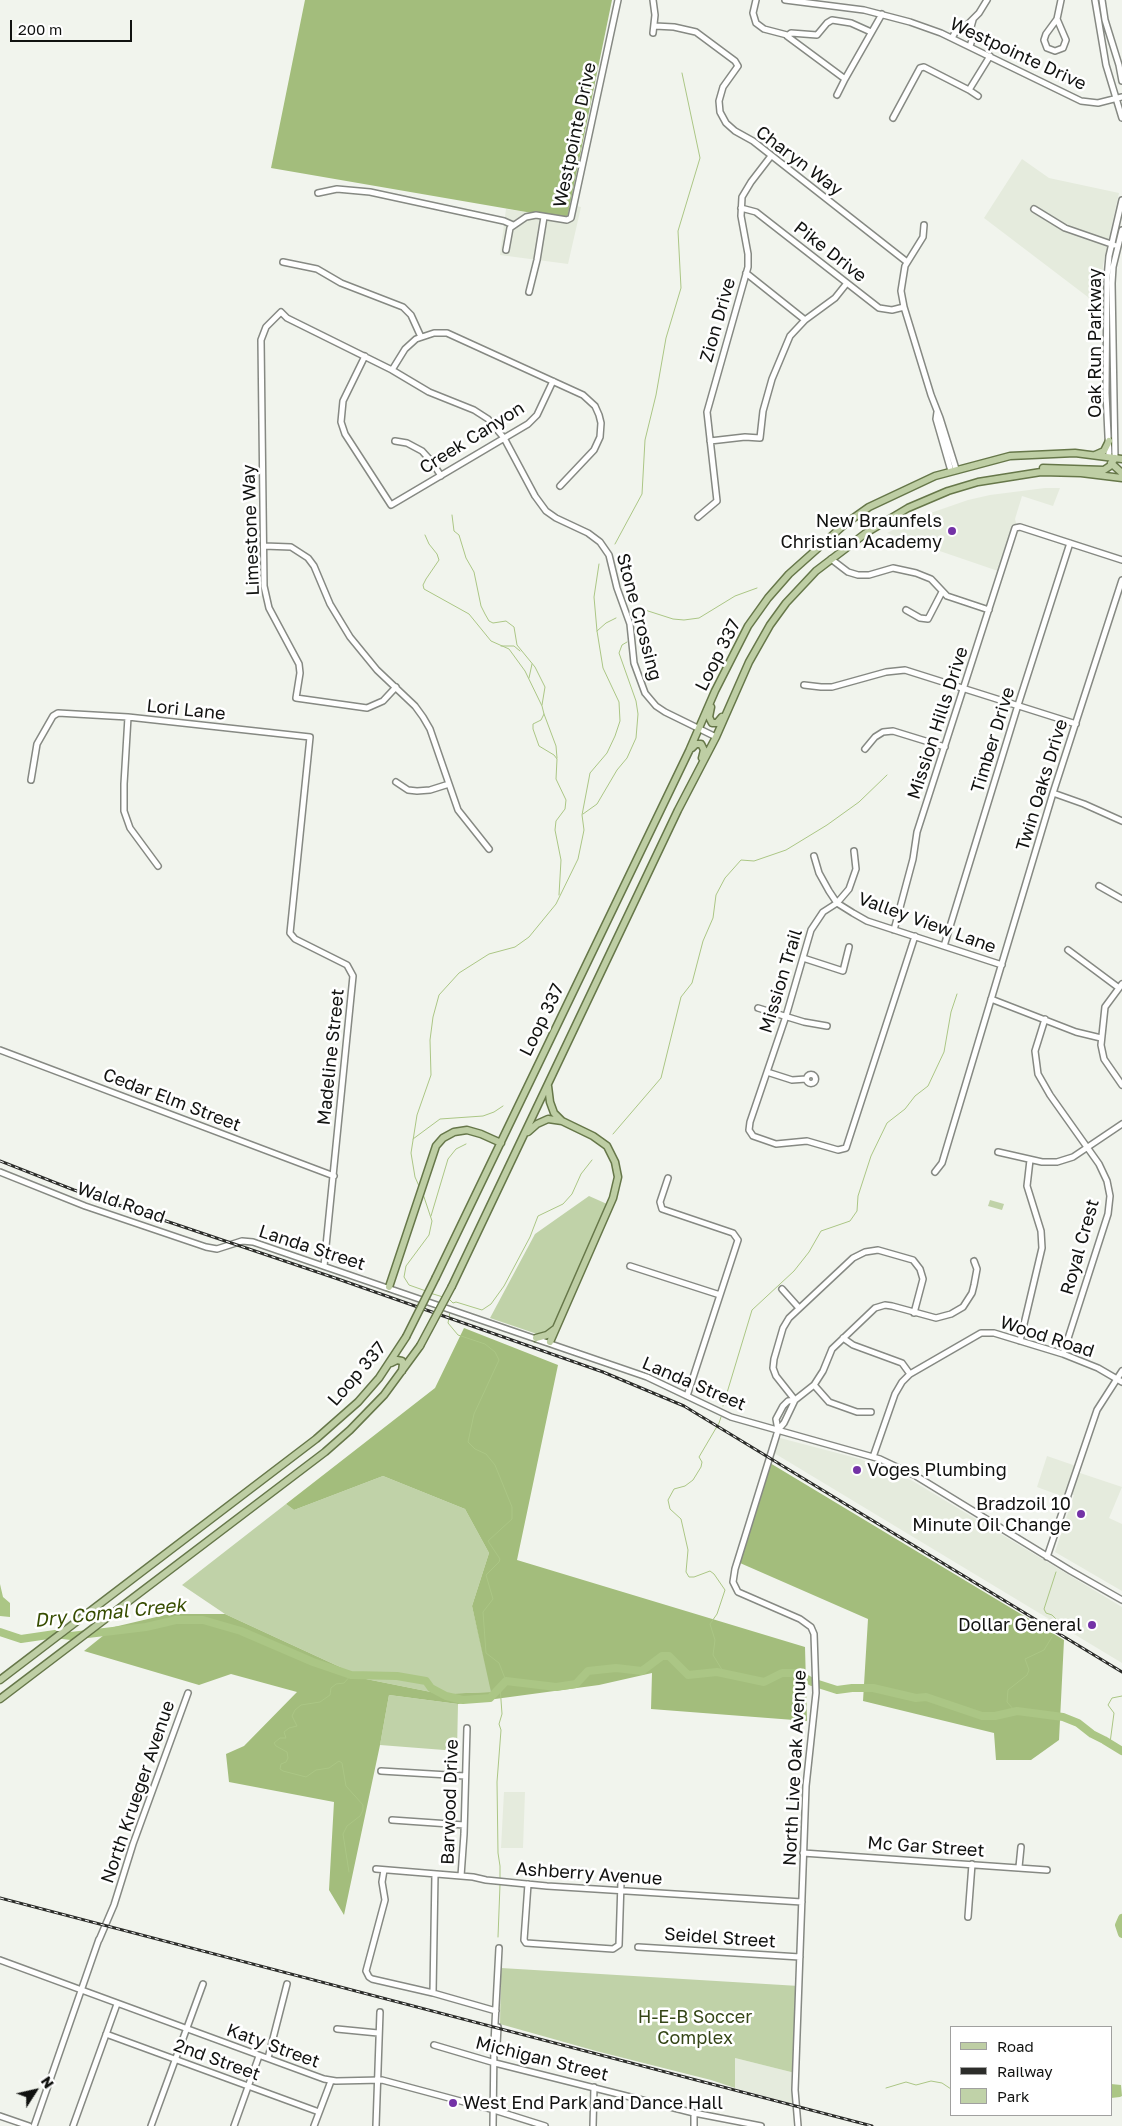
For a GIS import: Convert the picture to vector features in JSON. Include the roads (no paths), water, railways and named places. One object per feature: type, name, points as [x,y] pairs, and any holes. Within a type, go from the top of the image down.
[{"type":"main road","points":[[1093,455],[1104,451],[1109,441]]},
{"type":"main road","name":"Loop 337","points":[[0,1680],[316,1439],[358,1402],[388,1365],[406,1337],[436,1277],[748,626],[788,574],[815,550],[870,508],[908,488],[954,470],[1010,456],[1075,453],[1114,460]]},
{"type":"main road","points":[[929,499],[950,486],[1004,472],[1043,468],[1107,470],[1114,460],[1122,473]]},
{"type":"main road","name":"Loop 337","points":[[0,1699],[325,1452],[361,1420],[399,1377],[420,1346],[452,1286],[699,768],[716,737],[749,662],[778,615],[805,582],[831,559],[894,516],[929,499],[978,482],[1040,472],[1081,473],[1122,478]]},
{"type":"main road","points":[[715,692],[710,712],[711,722],[713,724],[718,723],[725,714]]},
{"type":"main road","points":[[689,751],[696,744],[702,746],[703,752],[699,768]]},
{"type":"main road","points":[[548,1084],[550,1102],[554,1113],[562,1121],[593,1136],[607,1146],[616,1162],[618,1177],[613,1198],[550,1342]]},
{"type":"main road","points":[[524,1134],[537,1124],[548,1120],[562,1121]]},
{"type":"main road","points":[[389,1288],[436,1146],[443,1138],[454,1132],[467,1130],[501,1142]]},
{"type":"main road","points":[[536,1338],[547,1335],[557,1326]]},
{"type":"main road","points":[[388,1365],[395,1360],[402,1361],[403,1369],[399,1377]]},
{"type":"street","name":"Westpointe Drive","points":[[513,225],[530,216],[567,220],[572,214],[618,0]]},
{"type":"street","points":[[653,0],[655,26],[653,33]]},
{"type":"street","points":[[756,0],[753,13],[756,23],[764,29],[787,35],[845,79]]},
{"type":"street","name":"Westpointe Drive","points":[[784,0],[882,14],[917,24],[970,46],[1081,101],[1098,103],[1120,98]]},
{"type":"street","points":[[952,38],[957,29],[973,20],[987,0]]},
{"type":"street","points":[[1057,19],[1066,40],[1063,48],[1055,51],[1047,48],[1044,40],[1057,19],[1061,0]]},
{"type":"street","points":[[1095,0],[1106,65],[1120,98],[1122,118]]},
{"type":"street","points":[[1102,0],[1104,20],[1119,65],[1122,81]]},
{"type":"street","points":[[837,95],[882,14]]},
{"type":"street","points":[[787,35],[791,33],[818,35],[827,23],[832,20],[851,23],[871,32]]},
{"type":"street","points":[[970,46],[973,37],[971,29],[973,20]]},
{"type":"street","name":"Charyn Way","points":[[655,26],[674,26],[696,32],[735,61],[738,66],[722,90],[719,102],[720,112],[730,128],[753,141],[907,262]]},
{"type":"street","points":[[964,26],[971,29]]},
{"type":"street","points":[[969,90],[990,56]]},
{"type":"street","points":[[893,118],[920,68],[924,67],[978,96]]},
{"type":"street","name":"Zion Drive","points":[[698,517],[717,501],[707,412],[746,274],[748,254],[741,208],[744,193],[771,156]]},
{"type":"street","points":[[318,193],[337,189],[361,190],[504,221],[513,225],[509,231],[506,250]]},
{"type":"street","name":"Oak Run Parkway","points":[[1114,460],[1109,441],[1106,393],[1107,278],[1122,200]]},
{"type":"street","name":"Pike Drive","points":[[741,208],[756,212],[879,308],[892,310],[904,307]]},
{"type":"street","points":[[1034,210],[1070,230],[1120,247]]},
{"type":"street","points":[[529,292],[538,260],[544,217]]},
{"type":"street","points":[[924,225],[922,237],[907,262],[901,284],[904,307],[936,412],[940,418],[954,470]]},
{"type":"street","name":"Oak Run Parkway","points":[[1114,460],[1112,282],[1122,230]]},
{"type":"street","points":[[283,262],[317,269],[349,287],[398,304],[411,315],[420,337]]},
{"type":"street","points":[[746,274],[805,320]]},
{"type":"street","points":[[710,441],[745,437],[760,438],[763,410],[772,379],[790,336],[805,320],[835,298],[847,283]]},
{"type":"street","name":"Stone Crossing","points":[[281,312],[287,318],[392,370],[429,392],[474,410],[488,419],[504,438],[535,496],[546,510],[556,518],[588,533],[600,542],[610,556],[617,588],[630,624],[634,662],[646,693],[656,706],[664,712],[716,737]]},
{"type":"street","name":"Limestone Way","points":[[281,312],[266,326],[261,340],[266,600],[299,664],[300,674],[296,698],[367,708],[383,701],[396,687]]},
{"type":"street","points":[[392,370],[405,349],[420,337],[441,333],[456,336],[589,398],[595,406],[601,423],[600,437],[594,450],[560,486]]},
{"type":"street","name":"Creek Canyon","points":[[365,356],[344,401],[341,422],[345,434],[391,505],[533,419],[553,381]]},
{"type":"street","points":[[395,442],[407,443],[422,451],[441,476]]},
{"type":"street","name":"Mission Hills Drive","points":[[894,930],[914,859],[918,832],[1014,530],[1017,527],[1070,543]]},
{"type":"street","points":[[1070,543],[1122,560]]},
{"type":"street","name":"Timber Drive","points":[[944,946],[1070,543]]},
{"type":"street","points":[[264,546],[291,547],[308,558],[314,566],[330,604],[350,637],[377,670],[416,706],[426,723],[448,784],[462,816],[489,849]]},
{"type":"street","points":[[831,559],[841,568],[853,574],[869,574],[897,568],[932,577],[942,592],[952,598],[988,610]]},
{"type":"street","name":"Twin Oaks Drive","points":[[935,1172],[942,1163],[1053,794],[1122,580]]},
{"type":"street","points":[[906,610],[920,618],[928,619],[942,592]]},
{"type":"street","points":[[804,685],[832,686],[886,672],[900,670],[915,672],[1076,724]]},
{"type":"street","name":"Lori Lane","points":[[31,780],[37,744],[53,716],[58,713],[128,717],[310,737]]},
{"type":"street","points":[[128,717],[124,811],[130,828],[158,866]]},
{"type":"street","points":[[865,749],[875,737],[883,732],[893,731],[945,747]]},
{"type":"street","name":"Madeline Street","points":[[310,737],[290,931],[295,939],[347,964],[353,972],[324,1266]]},
{"type":"street","points":[[396,782],[402,787],[417,791],[448,784]]},
{"type":"street","points":[[1053,794],[1092,807],[1122,821]]},
{"type":"street","name":"Mission Trail","points":[[854,850],[856,869],[854,879],[846,894],[837,903],[823,912],[814,924],[786,1016],[750,1122],[750,1133],[756,1138],[770,1143],[807,1141],[844,1150],[848,1144],[915,936]]},
{"type":"street","name":"Valley View Lane","points":[[814,856],[823,881],[837,903],[861,918],[1002,965]]},
{"type":"street","points":[[1099,886],[1122,899]]},
{"type":"street","points":[[803,958],[843,971],[849,947]]},
{"type":"street","points":[[1068,950],[1120,986],[1105,1007],[1101,1038],[1104,1059],[1122,1086]]},
{"type":"street","points":[[990,999],[1076,1032],[1101,1038]]},
{"type":"street","points":[[758,1008],[804,1022],[827,1026]]},
{"type":"street","name":"Royal Crest","points":[[1045,1019],[1036,1051],[1038,1074],[1107,1180],[1109,1208],[1063,1354]]},
{"type":"street","name":"Cedar Elm Street","points":[[0,1050],[334,1176]]},
{"type":"street","points":[[767,1072],[792,1080],[806,1079]]},
{"type":"street","points":[[998,1152],[1042,1162],[1058,1162],[1073,1157],[1122,1124]]},
{"type":"street","points":[[1020,1341],[1042,1248],[1041,1231],[1027,1186],[1030,1160]]},
{"type":"street","name":"Wald Road","points":[[0,1172],[89,1207],[201,1246],[217,1248],[234,1244]]},
{"type":"street","points":[[668,1178],[660,1202],[662,1209],[733,1233],[738,1240],[687,1396]]},
{"type":"street","name":"Landa Street","points":[[234,1244],[242,1241],[253,1242],[550,1342],[647,1377],[731,1417],[873,1456],[916,1476],[1122,1600]]},
{"type":"street","points":[[795,1400],[776,1376],[773,1364],[784,1325],[799,1308],[853,1258],[865,1252],[878,1250],[909,1257],[920,1269],[922,1284],[914,1313]]},
{"type":"street","points":[[778,1430],[784,1423],[795,1400],[814,1385],[823,1371],[832,1349],[872,1311],[879,1306],[892,1306],[936,1318],[951,1314],[963,1306],[972,1293],[977,1269],[974,1261]]},
{"type":"street","points":[[630,1266],[720,1295]]},
{"type":"street","points":[[782,1289],[799,1308]]},
{"type":"street","name":"Wood Road","points":[[910,1374],[980,1333],[994,1333],[1063,1354],[1098,1368],[1120,1381]]},
{"type":"street","points":[[843,1338],[853,1345],[902,1363],[910,1374],[897,1390],[873,1456]]},
{"type":"street","points":[[1048,1557],[1097,1410],[1120,1381],[1122,1371]]},
{"type":"street","points":[[814,1385],[829,1402],[857,1412],[871,1412]]},
{"type":"street","points":[[778,1430],[776,1419],[781,1408],[788,1401],[795,1400]]},
{"type":"street","points":[[781,1408],[789,1412]]},
{"type":"street","name":"North Live Oak Avenue","points":[[778,1430],[737,1560],[734,1585],[742,1594],[800,1619],[811,1627],[814,1634],[816,1693],[806,1786],[797,2084],[795,2095],[800,2126]]},
{"type":"street","name":"North Krueger Avenue","points":[[34,2126],[188,1693]]},
{"type":"street","name":"Barwood Drive","points":[[460,1876],[464,1825],[467,1728]]},
{"type":"street","points":[[381,1771],[465,1776]]},
{"type":"street","points":[[392,1820],[464,1825]]},
{"type":"street","points":[[1019,1867],[1021,1847]]},
{"type":"street","name":"Mc Gar Street","points":[[803,1853],[1047,1870]]},
{"type":"street","points":[[968,1917],[972,1864]]},
{"type":"street","name":"Ashberry Avenue","points":[[376,1869],[528,1884],[802,1902]]},
{"type":"street","points":[[384,1870],[382,1882],[385,1900],[367,1975],[372,1979],[433,1993],[496,2011]]},
{"type":"street","points":[[433,1993],[435,1874]]},
{"type":"street","points":[[528,1884],[524,1939],[526,1943],[613,1949],[619,1945],[621,1882]]},
{"type":"street","name":"Seidel Street","points":[[638,1947],[800,1957]]},
{"type":"street","points":[[493,2126],[499,1948]]},
{"type":"street","name":"Katy Street","points":[[0,1960],[330,2081],[377,2080],[494,2110],[545,2126]]},
{"type":"street","points":[[151,2126],[203,1984]]},
{"type":"street","points":[[268,2058],[287,1984]]},
{"type":"street","points":[[72,2126],[117,2004]]},
{"type":"street","points":[[376,2126],[380,2012]]},
{"type":"street","points":[[337,2030],[378,2032]]},
{"type":"street","name":"2nd Street","points":[[106,2034],[319,2112]]},
{"type":"street","name":"Michigan Street","points":[[434,2045],[694,2113],[761,2126]]},
{"type":"street","points":[[234,2126],[259,2056]]},
{"type":"street","points":[[314,2126],[330,2081]]},
{"type":"street","points":[[593,2126],[594,2087]]},
{"type":"street","points":[[694,2113],[694,2126]]},
{"type":"street","points":[[0,2116],[29,2126]]},
{"type":"waterway","points":[[615,544],[642,494],[645,440],[656,395],[666,338],[681,288],[678,231],[700,158],[682,73]]},
{"type":"waterway","points":[[452,515],[454,531],[459,535],[466,558],[474,572],[481,606],[489,621],[493,623],[506,621],[514,627],[517,645],[535,667],[545,687],[542,705]]},
{"type":"waterway","points":[[425,535],[439,560],[426,579],[423,585],[424,589],[469,614],[491,641],[509,649],[525,671],[542,706],[544,714],[541,720],[533,724],[533,729],[539,746],[557,759],[556,779],[566,800],[565,809],[556,821],[555,830],[561,860],[559,895]]},
{"type":"waterway","points":[[419,1186],[415,1177],[411,1153],[417,1115],[431,1075],[430,1040],[433,1017],[439,995],[459,973],[489,954],[515,947],[529,937],[556,904],[578,859],[584,830],[582,815],[590,773],[607,753],[620,721],[619,702],[603,668],[597,631],[594,597],[599,564]]},
{"type":"waterway","points":[[634,611],[645,610],[673,619],[699,618],[735,596],[757,588]]},
{"type":"waterway","points":[[597,631],[606,623],[616,618]]},
{"type":"waterway","points":[[583,814],[597,804],[617,770],[627,758],[636,738],[638,714],[636,701],[619,653],[622,645],[627,642]]},
{"type":"waterway","points":[[501,646],[514,646],[520,651]]},
{"type":"waterway","points":[[529,678],[532,664]]},
{"type":"waterway","points":[[544,714],[556,746],[557,758]]},
{"type":"waterway","points":[[613,1134],[661,1078],[681,997],[692,983],[703,941],[713,918],[716,895],[725,878],[741,860],[754,861],[786,850],[827,825],[859,802],[887,775]]},
{"type":"waterway","points":[[723,1406],[752,1310],[794,1271],[809,1252],[821,1231],[850,1221],[857,1211],[858,1196],[871,1156],[887,1123],[905,1109],[915,1096],[928,1086],[944,1052],[951,1012],[957,994]]},
{"type":"waterway","points":[[413,1139],[440,1119],[483,1116],[503,1106]]},
{"type":"waterway","points":[[431,1216],[448,1159],[456,1149],[466,1144]]},
{"type":"waterway","points":[[449,1299],[453,1303],[456,1302],[482,1310],[491,1304],[504,1286],[530,1237],[538,1216],[563,1204],[572,1194],[581,1174],[592,1160]]},
{"type":"waterway","points":[[423,1194],[432,1221],[429,1235],[406,1266],[404,1277],[409,1285],[426,1291]]},
{"type":"waterway","points":[[430,1293],[443,1297]]},
{"type":"waterway","points":[[450,1312],[448,1323],[458,1335],[485,1344],[495,1352],[499,1360],[474,1414],[468,1442],[475,1449],[486,1454],[495,1465],[512,1507],[512,1519],[488,1541],[500,1559],[486,1575],[493,1599],[483,1612],[486,1653],[499,1663],[506,1681]]},
{"type":"waterway","points":[[724,1404],[732,1402]]},
{"type":"waterway","points":[[721,1417],[699,1457],[702,1462],[701,1467],[693,1480],[685,1486],[674,1489],[668,1500],[670,1509],[681,1519],[688,1550],[686,1572],[689,1577],[710,1571],[725,1590],[717,1614],[710,1624],[715,1640],[713,1655],[724,1673]]},
{"type":"waterway","points":[[1056,1572],[1044,1609],[1046,1613],[1052,1615],[1060,1623]]},
{"type":"waterway","name":"Dry Comal Creek","points":[[0,1632],[21,1639],[55,1634],[71,1636],[146,1627],[176,1620],[203,1620],[241,1631],[313,1662],[351,1675],[397,1676],[426,1681],[431,1688],[446,1696],[463,1700],[490,1698],[506,1681],[556,1687],[576,1684],[588,1671],[616,1668],[642,1671],[662,1656],[669,1656],[688,1675],[717,1672],[764,1682],[782,1673],[797,1673],[812,1682],[837,1690],[873,1688],[916,1698],[926,1697],[982,1716],[995,1716],[1017,1711],[1063,1717],[1078,1723],[1092,1734],[1122,1751]]},
{"type":"waterway","points":[[1015,1711],[1007,1702],[1008,1690],[1027,1675],[1029,1670],[1025,1659],[1044,1650],[1052,1637]]},
{"type":"waterway","points":[[349,1872],[343,1834],[347,1826],[360,1816],[363,1805],[346,1786],[342,1763],[339,1761],[329,1768],[316,1770],[306,1777],[283,1771],[280,1769],[281,1764],[286,1762],[288,1758],[287,1752],[274,1743],[280,1738],[286,1738],[284,1732],[289,1728],[297,1726],[292,1716],[295,1710],[301,1705],[320,1702],[330,1695],[331,1688],[336,1684],[344,1683],[351,1675]]},
{"type":"waterway","points":[[500,1686],[502,1714],[499,1724],[501,1730],[497,1782],[500,1879]]},
{"type":"waterway","points":[[1110,1743],[1114,1713],[1108,1705],[1112,1698],[1122,1696]]},
{"type":"waterway","points":[[498,1937],[500,1885]]},
{"type":"waterway","name":"Dry Comal Creek","points":[[1122,1918],[1119,1925],[1122,1934]]},
{"type":"waterway","points":[[886,2088],[906,2082],[916,2085],[931,2081],[942,2083],[950,2088]]},
{"type":"railway","points":[[0,1161],[74,1190],[338,1279],[603,1372],[684,1406],[1122,1672]]},
{"type":"railway","points":[[0,1898],[872,2126]]},
{"type":"place","name":"New Braunfels Christian Academy","points":[[952,531]]},
{"type":"place","name":"Voges Plumbing","points":[[857,1470]]},
{"type":"place","name":"Bradzoil 10 Minute Oil Change","points":[[1081,1514]]},
{"type":"place","name":"Dollar General","points":[[1092,1625]]},
{"type":"place","name":"West End Park and Dance Hall","points":[[453,2103]]},
{"type":"park label","name":"H-E-B Soccer Complex","points":[[695,2027]]}]
